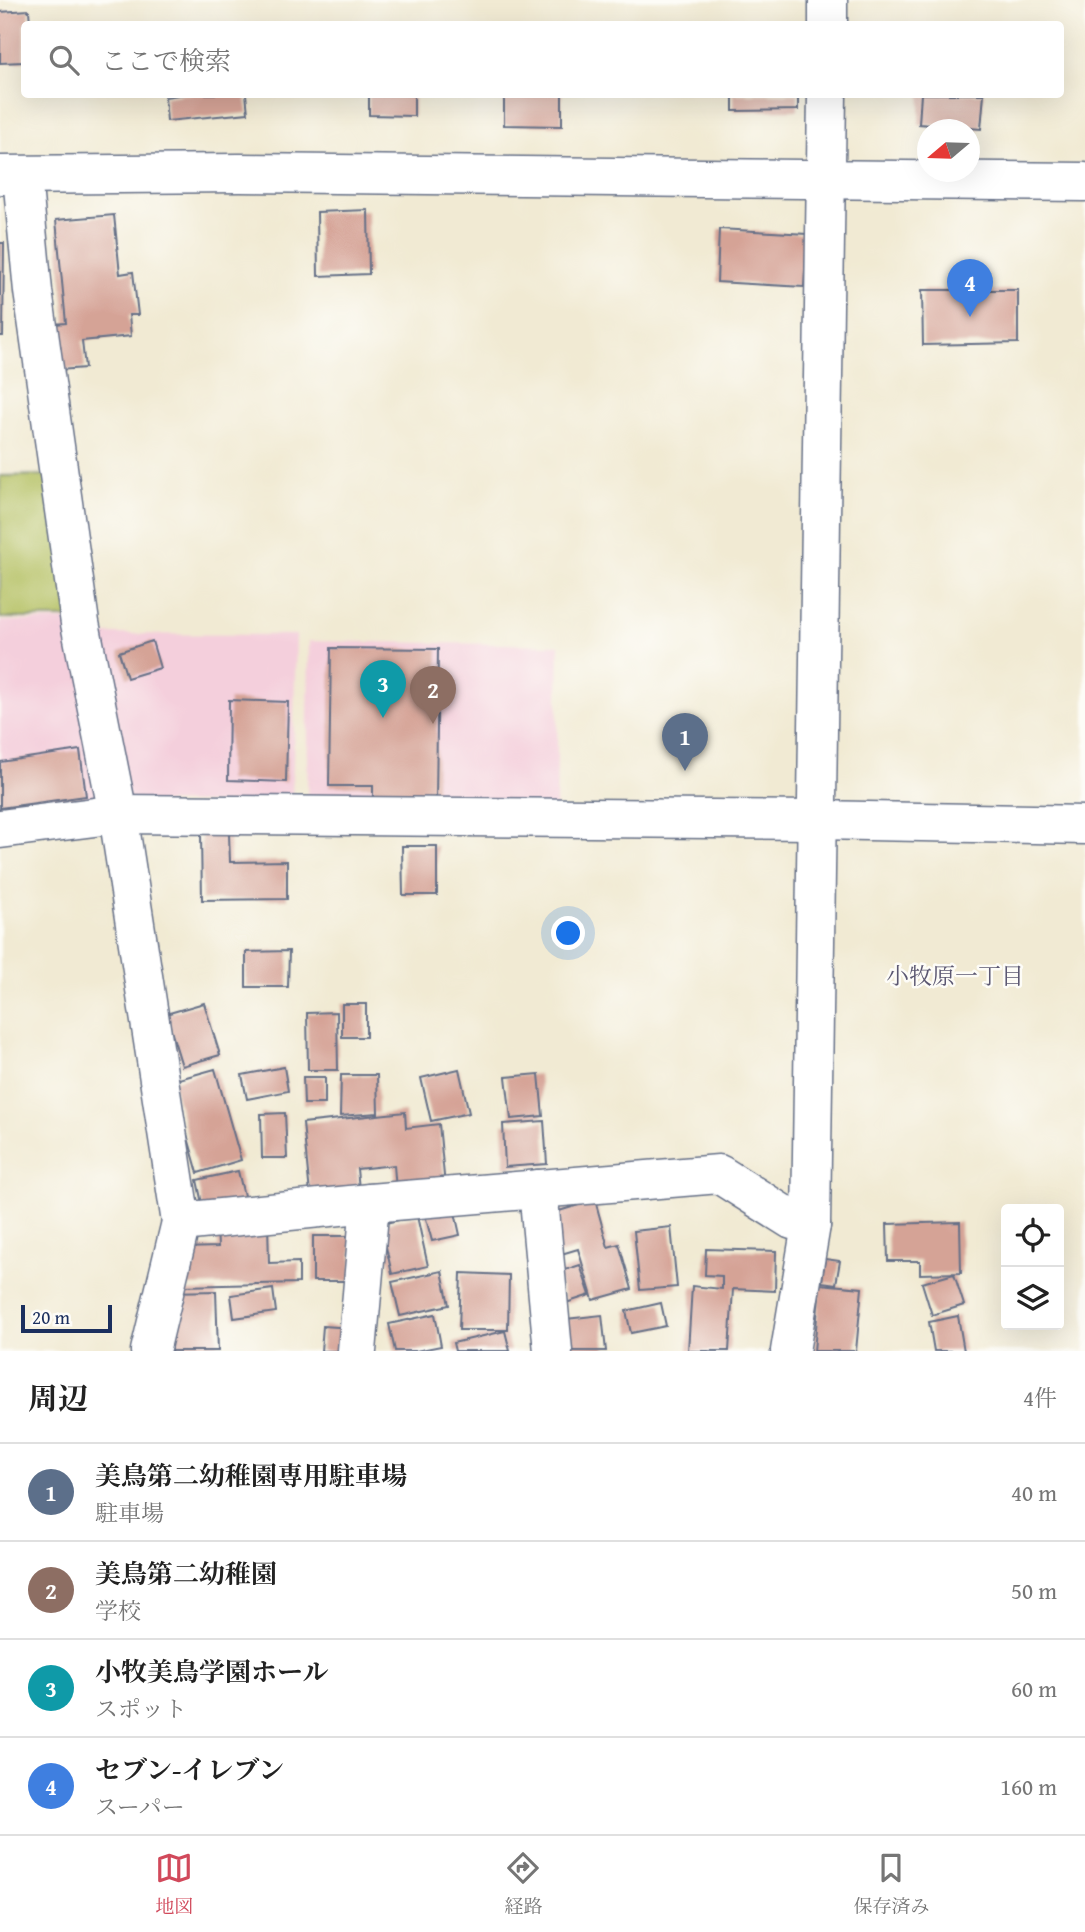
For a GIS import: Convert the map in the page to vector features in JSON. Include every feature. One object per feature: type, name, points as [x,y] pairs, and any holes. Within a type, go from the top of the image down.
[{"type":"street","points":[[828,0],[828,21]]},
{"type":"street","points":[[790,1351],[811,1225],[827,98]]},
{"type":"street","points":[[150,1351],[181,1222],[118,814],[80,623],[33,291],[11,176],[240,173],[1085,182]]},
{"type":"street","points":[[0,829],[118,814],[1085,825]]},
{"type":"street","points":[[181,1222],[370,1203],[719,1174],[792,1220],[811,1225]]},
{"type":"street","points":[[538,1189],[553,1351]]},
{"type":"street","points":[[357,1351],[370,1203]]},
{"type":"shaded area","points":[[73,620],[100,791],[93,803],[0,814],[0,621]]},
{"type":"shaded area","points":[[98,634],[296,635],[292,804],[128,802]]},
{"type":"shaded area","points":[[309,641],[559,645],[556,808],[307,803]]},
{"type":"green space","points":[[51,475],[73,618],[0,618],[0,476]]},
{"type":"building","points":[[29,10],[30,21],[21,21],[21,62],[0,63],[0,12]]},
{"type":"building","points":[[165,98],[246,98],[248,113],[167,121]]},
{"type":"building","points":[[369,98],[414,98],[414,116],[369,115]]},
{"type":"building","points":[[504,98],[562,98],[562,126],[504,125]]},
{"type":"building","points":[[733,98],[798,98],[798,110],[733,111]]},
{"type":"building","points":[[921,98],[984,98],[981,129],[980,119],[919,119]]},
{"type":"building","points":[[368,210],[369,274],[318,276],[317,212]]},
{"type":"building","points":[[114,215],[120,274],[133,272],[138,315],[129,315],[131,336],[82,341],[85,368],[59,370],[54,324],[66,323],[56,220]]},
{"type":"building","points":[[719,229],[807,234],[804,287],[717,282]]},
{"type":"building","points":[[0,243],[4,243],[3,336],[0,336]]},
{"type":"building","points":[[922,290],[1018,290],[1018,343],[923,345]]},
{"type":"building","points":[[152,641],[160,668],[127,678],[119,652]]},
{"type":"building","points":[[331,648],[438,649],[436,800],[373,799],[373,786],[329,786]]},
{"type":"building","points":[[229,700],[288,702],[286,782],[228,780]]},
{"type":"building","points":[[80,750],[86,796],[0,808],[0,762]]},
{"type":"building","points":[[201,834],[229,834],[230,862],[287,861],[287,899],[202,900]]},
{"type":"building","points":[[402,846],[437,846],[437,895],[403,895]]},
{"type":"building","points":[[289,951],[288,987],[246,987],[246,952]]},
{"type":"building","points":[[204,1003],[220,1055],[182,1066],[166,1014]]},
{"type":"building","points":[[342,1004],[366,1004],[366,1037],[342,1037]]},
{"type":"building","points":[[337,1012],[338,1070],[308,1070],[307,1013]]},
{"type":"building","points":[[284,1067],[288,1091],[247,1099],[242,1075]]},
{"type":"building","points":[[215,1069],[241,1160],[198,1173],[172,1081]]},
{"type":"building","points":[[459,1069],[469,1113],[431,1121],[421,1078]]},
{"type":"building","points":[[539,1074],[543,1116],[511,1119],[506,1077]]},
{"type":"building","points":[[341,1075],[377,1075],[378,1113],[340,1116]]},
{"type":"building","points":[[303,1077],[325,1077],[325,1104],[304,1104]]},
{"type":"building","points":[[405,1112],[406,1128],[439,1124],[445,1186],[396,1190],[394,1165],[357,1169],[359,1189],[310,1194],[303,1123]]},
{"type":"building","points":[[285,1113],[287,1158],[262,1158],[261,1114]]},
{"type":"building","points":[[544,1121],[547,1164],[505,1167],[503,1124]]},
{"type":"building","points":[[238,1171],[246,1204],[204,1213],[197,1180]]},
{"type":"building","points":[[595,1200],[608,1247],[619,1244],[632,1289],[593,1300],[578,1249],[558,1255],[546,1215]]},
{"type":"building","points":[[454,1208],[460,1235],[432,1241],[425,1215]]},
{"type":"building","points":[[417,1216],[428,1266],[392,1274],[381,1224]]},
{"type":"building","points":[[960,1222],[961,1273],[920,1274],[920,1261],[888,1261],[887,1224]]},
{"type":"building","points":[[268,1224],[269,1263],[299,1262],[299,1283],[183,1286],[182,1248],[218,1247],[217,1225]]},
{"type":"building","points":[[671,1227],[677,1287],[640,1290],[634,1231]]},
{"type":"building","points":[[313,1236],[352,1236],[352,1281],[313,1281]]},
{"type":"building","points":[[706,1249],[776,1251],[775,1291],[733,1289],[729,1351],[688,1351],[692,1286],[722,1289],[722,1276],[705,1275]]},
{"type":"building","points":[[825,1259],[840,1261],[836,1284],[822,1282]]},
{"type":"building","points":[[580,1265],[590,1295],[566,1303],[556,1273]]},
{"type":"building","points":[[442,1271],[449,1305],[400,1316],[392,1282]]},
{"type":"building","points":[[461,1273],[509,1275],[508,1330],[459,1330]]},
{"type":"building","points":[[954,1274],[964,1305],[932,1315],[922,1283]]},
{"type":"building","points":[[820,1284],[862,1288],[856,1351],[814,1351]]},
{"type":"building","points":[[273,1289],[276,1312],[234,1318],[231,1295]]},
{"type":"building","points":[[216,1291],[218,1351],[171,1351],[170,1292]]},
{"type":"building","points":[[661,1303],[666,1326],[631,1333],[626,1311]]},
{"type":"building","points":[[435,1314],[441,1346],[416,1351],[395,1351],[389,1324]]},
{"type":"building","points":[[602,1315],[606,1351],[561,1351],[557,1320]]},
{"type":"building","points":[[958,1316],[964,1351],[934,1351],[929,1322]]},
{"type":"building","points":[[323,1326],[352,1328],[350,1351],[321,1351]]},
{"type":"building","points":[[505,1331],[510,1351],[455,1351],[453,1343]]},
{"type":"place","name":"セブン-イレブン","points":[[970,317]]},
{"type":"place","name":"小牧美鳥学園ホール","points":[[383,718]]},
{"type":"place","name":"美鳥第二幼稚園","points":[[433,724]]},
{"type":"place","name":"美鳥第二幼稚園専用駐車場","points":[[685,771]]},
{"type":"district","name":"小牧原一丁目","points":[[955,975]]}]
